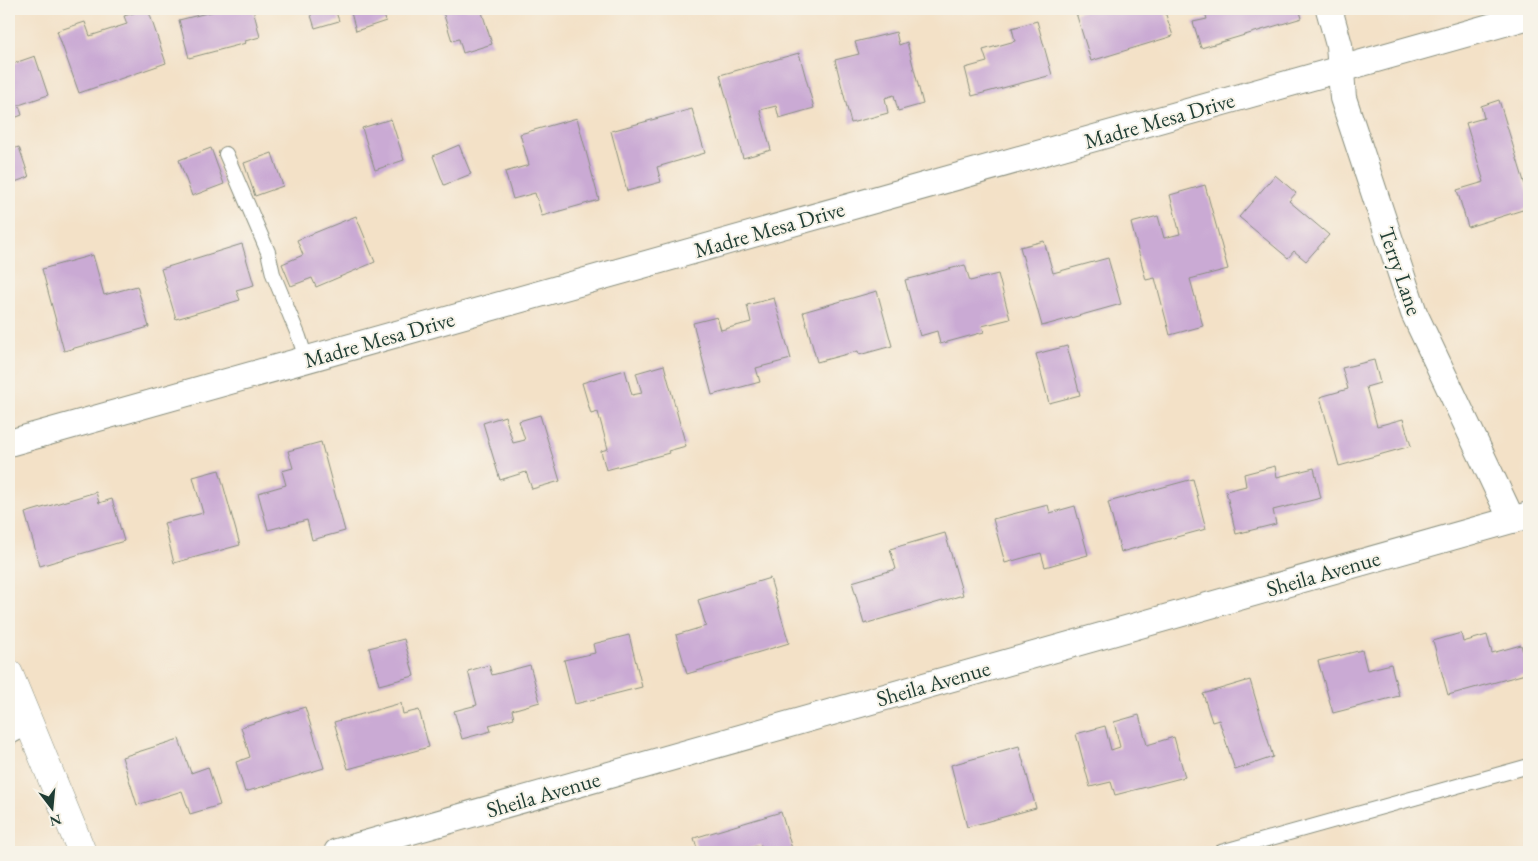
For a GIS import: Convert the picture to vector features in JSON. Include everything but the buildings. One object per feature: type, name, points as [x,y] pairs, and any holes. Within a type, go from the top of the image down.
[{"type":"street","name":"Terry Lane","points":[[1329,9],[1339,45],[1343,98],[1414,312],[1521,517]]},
{"type":"street","name":"Madre Mesa Drive","points":[[9,443],[1529,16]]},
{"type":"street","name":"Sheila Avenue","points":[[337,852],[1521,517]]},
{"type":"street","points":[[9,674],[18,726],[82,852]]},
{"type":"lane","points":[[226,154],[268,252],[273,274],[306,359]]},
{"type":"lane","points":[[1221,852],[1529,766]]}]
